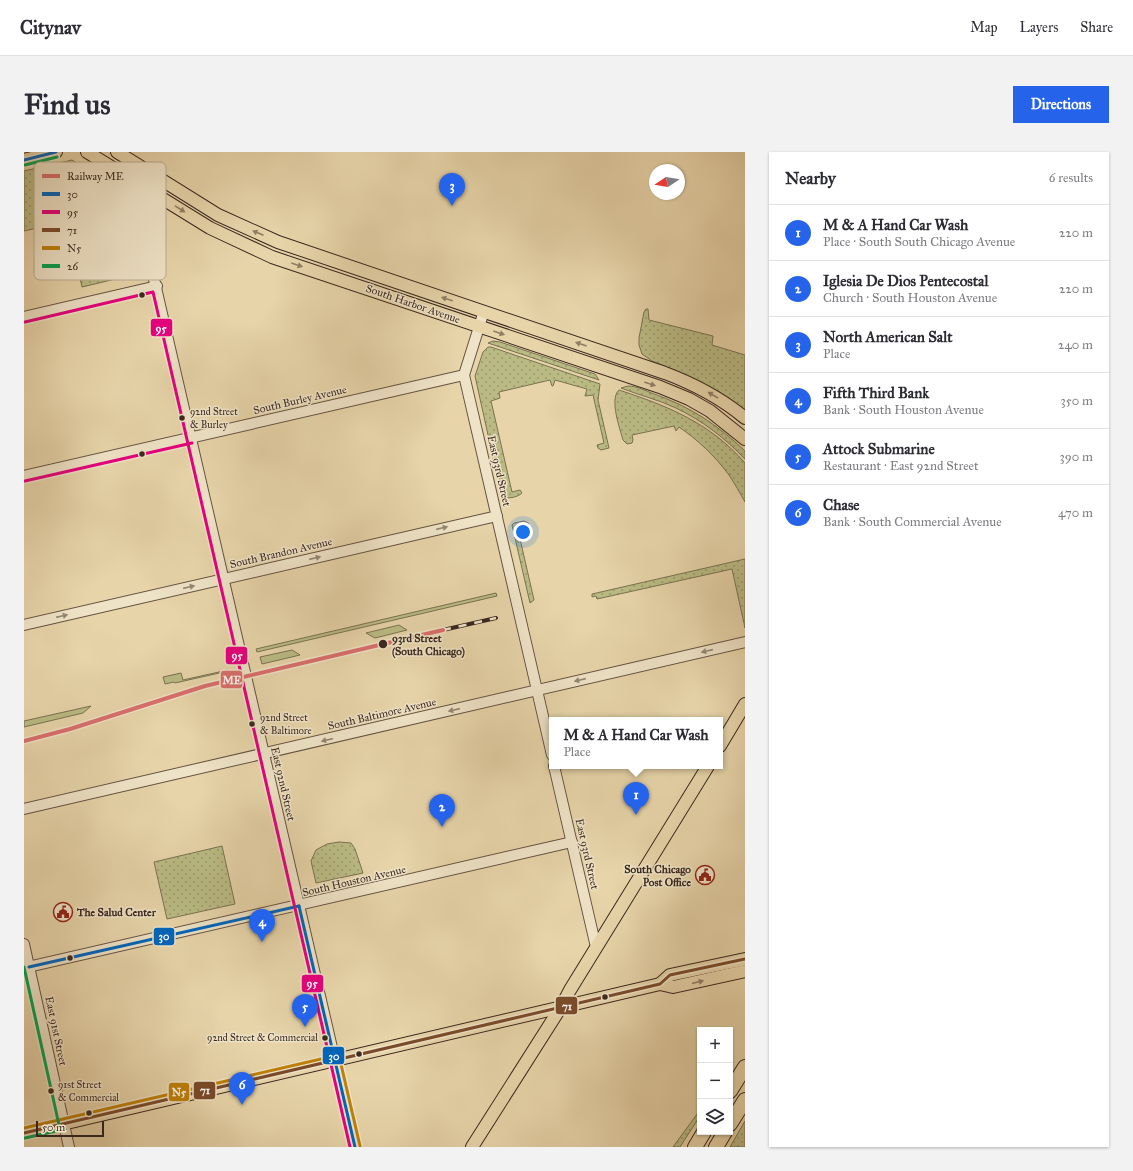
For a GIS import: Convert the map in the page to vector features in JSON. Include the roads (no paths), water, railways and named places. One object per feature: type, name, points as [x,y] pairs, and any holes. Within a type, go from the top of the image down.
[{"type":"highway","points":[[733,1086],[745,1067]]},
{"type":"highway","points":[[733,1119],[745,1100]]},
{"type":"highway","points":[[695,1147],[702,1135]]},
{"type":"highway","points":[[716,1147],[723,1135]]},
{"type":"main road","points":[[24,160],[56,152]]},
{"type":"main road","name":"South Harbor Avenue","points":[[87,152],[103,162]]},
{"type":"main road","name":"South Harbor Avenue","points":[[116,152],[133,162]]},
{"type":"main road","points":[[134,152],[141,162]]},
{"type":"main road","name":"South Harbor Avenue","points":[[166,182],[218,215],[278,242],[665,373],[696,385],[719,398],[745,418]]},
{"type":"main road","name":"South Harbor Avenue","points":[[166,201],[210,228],[272,257],[660,387],[689,399],[710,412],[745,439]]},
{"type":"main road","points":[[723,741],[745,704]]},
{"type":"main road","points":[[472,1147],[561,1007],[596,947],[706,769]]},
{"type":"main road","points":[[660,984],[670,975],[745,959]]},
{"type":"main road","points":[[24,1133],[660,984],[672,987],[745,971]]},
{"type":"street","name":"East 92nd Street","points":[[155,280],[355,1147]]},
{"type":"street","points":[[24,317],[157,286]]},
{"type":"street","points":[[464,375],[484,311]]},
{"type":"street","name":"South Burley Avenue","points":[[24,476],[464,375]]},
{"type":"street","name":"East 93rd Street","points":[[464,375],[549,742]]},
{"type":"street","name":"South Brandon Avenue","points":[[24,625],[497,516]]},
{"type":"street","name":"South Baltimore Avenue","points":[[24,809],[745,642]]},
{"type":"street","name":"East 93rd Street","points":[[555,769],[596,947]]},
{"type":"street","name":"South Houston Avenue","points":[[27,967],[299,906],[572,842]]},
{"type":"street","name":"East 91st Street","points":[[24,944],[27,967],[69,1147]]},
{"type":"railway","points":[[443,630],[496,618]]},
{"type":"rail line","name":"ME","points":[[24,741],[70,729],[205,686],[443,630]]},
{"type":"place","name":"North American Salt","points":[[452,206]]},
{"type":"place","name":"92nd Street & Burley","points":[[182,418]]},
{"type":"place","name":"93rd Street (South Chicago)","points":[[383,644]]},
{"type":"place","name":"92nd Street & Baltimore","points":[[252,724]]},
{"type":"place","name":"M & A Hand Car Wash","points":[[636,815]]},
{"type":"place","name":"Iglesia De Dios Pentecostal","points":[[442,827]]},
{"type":"place","name":"South Chicago Post Office","points":[[705,875]]},
{"type":"place","name":"The Salud Center","points":[[63,912]]},
{"type":"place","name":"Fifth Third Bank","points":[[262,942]]},
{"type":"place","name":"Attock Submarine","points":[[305,1027]]},
{"type":"place","name":"92nd Street & Commercial","points":[[325,1038]]},
{"type":"place","name":"91st Street & Commercial","points":[[51,1091]]},
{"type":"place","name":"Chase","points":[[242,1105]]}]
